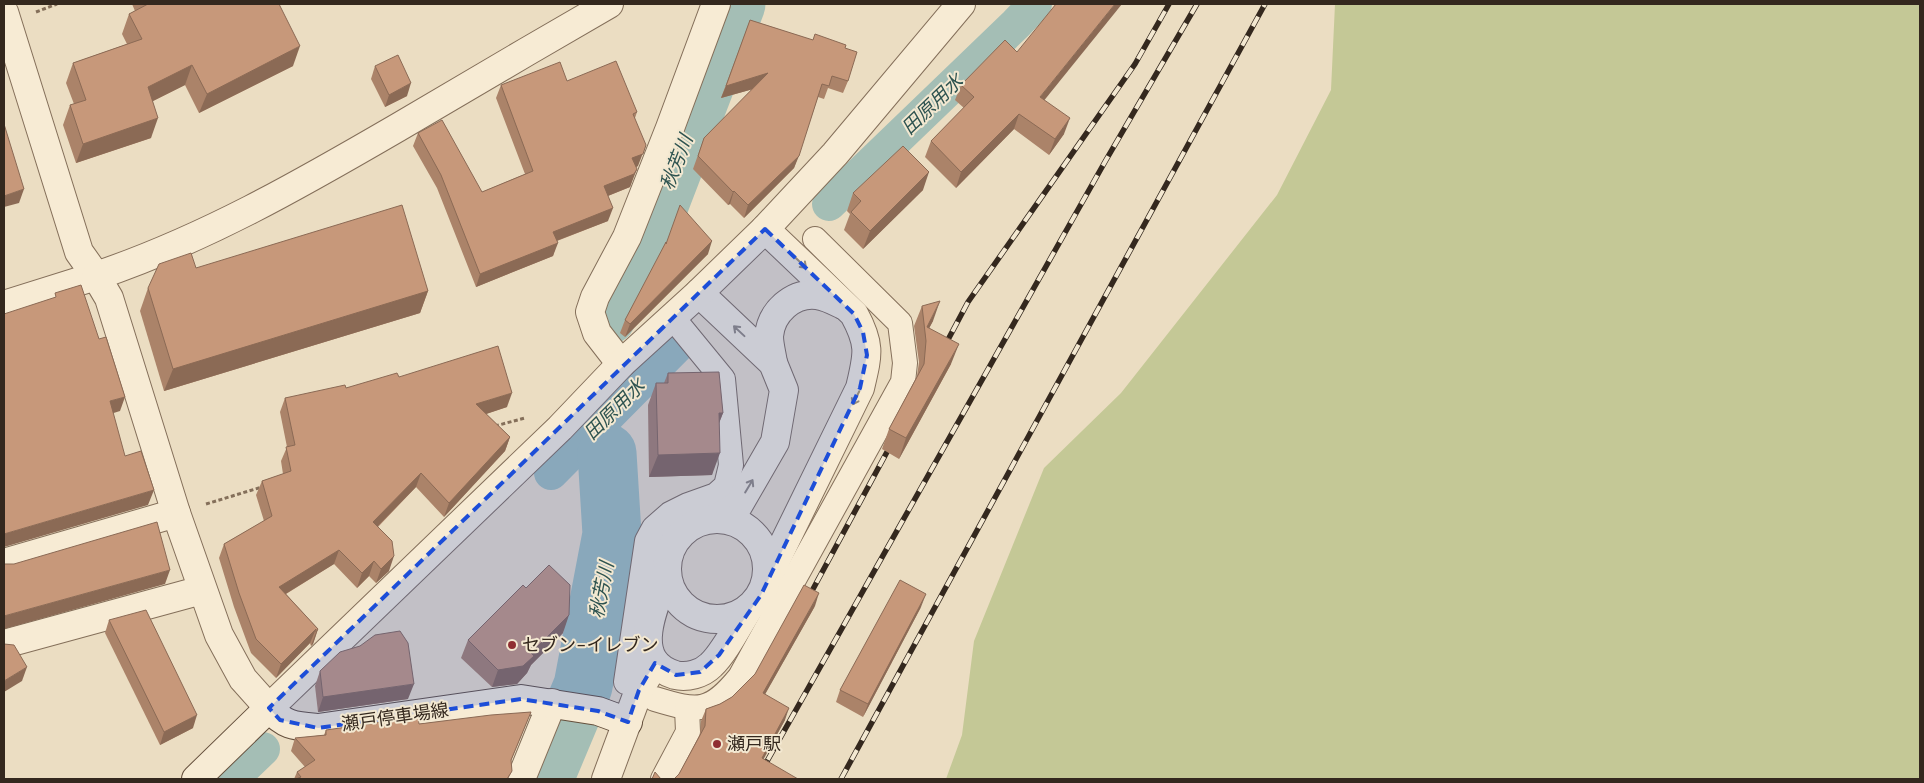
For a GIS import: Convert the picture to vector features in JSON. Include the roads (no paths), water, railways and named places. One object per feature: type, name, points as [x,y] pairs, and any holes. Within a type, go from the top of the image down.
[{"type":"street","points":[[4,305],[137,262],[223,225],[281,194],[609,4]]},
{"type":"street","points":[[621,364],[597,333],[590,312],[595,297],[627,237],[716,4]]},
{"type":"street","points":[[196,779],[560,428],[621,364],[699,293],[765,229],[835,154],[961,4]]},
{"type":"street","name":"瀬戸停車場線","points":[[4,12],[79,252],[109,298],[202,590],[219,635],[243,679],[280,720],[296,726],[318,728],[521,699],[598,711],[628,722]]},
{"type":"street","points":[[765,229],[854,314],[863,332],[867,355],[860,388],[767,578],[761,595],[749,608],[719,655],[711,665],[700,672],[688,676],[676,675],[656,663],[649,652],[647,641],[648,629],[667,572],[669,556],[675,541],[686,530],[700,522],[715,519],[730,520],[744,527],[755,536],[763,549],[767,563],[767,578]]},
{"type":"street","points":[[655,700],[687,708],[710,706],[725,695],[740,677],[903,382],[905,363],[900,323],[815,239]]},
{"type":"street","points":[[699,293],[773,364]]},
{"type":"street","points":[[715,519],[738,506],[775,442],[784,390],[773,364],[769,337],[772,324],[778,312],[789,302],[802,296],[817,295],[845,306]]},
{"type":"street","points":[[626,682],[647,541],[654,528],[670,514],[688,505],[716,496],[726,486],[731,465],[723,379],[682,329]]},
{"type":"street","points":[[4,563],[176,513]]},
{"type":"street","points":[[667,572],[670,587],[678,600],[690,611],[704,618],[728,618],[736,616],[749,608]]},
{"type":"street","points":[[4,644],[202,590]]},
{"type":"street","points":[[606,779],[639,690],[656,663]]},
{"type":"street","points":[[521,779],[552,703]]},
{"type":"street","points":[[663,779],[688,732],[687,708]]},
{"type":"waterway","name":"秋芳川","points":[[607,316],[613,295],[652,223],[736,4]]},
{"type":"waterway","name":"田原用水","points":[[829,204],[1035,4]]},
{"type":"waterway","name":"田原用水","points":[[551,473],[677,346]]},
{"type":"waterway","name":"秋芳川","points":[[544,779],[583,686],[612,534],[607,453]]},
{"type":"waterway","name":"田原用水","points":[[232,779],[263,749]]},
{"type":"railway","points":[[942,351],[968,302],[1135,64],[1169,4]]},
{"type":"railway","points":[[757,779],[1106,160],[1197,4]]},
{"type":"railway","points":[[841,779],[1265,4]]},
{"type":"railway","points":[[806,602],[894,439]]},
{"type":"place","name":"セブン-イレブン","points":[[512,645]]},
{"type":"place","name":"瀬戸駅","points":[[717,744]]}]
